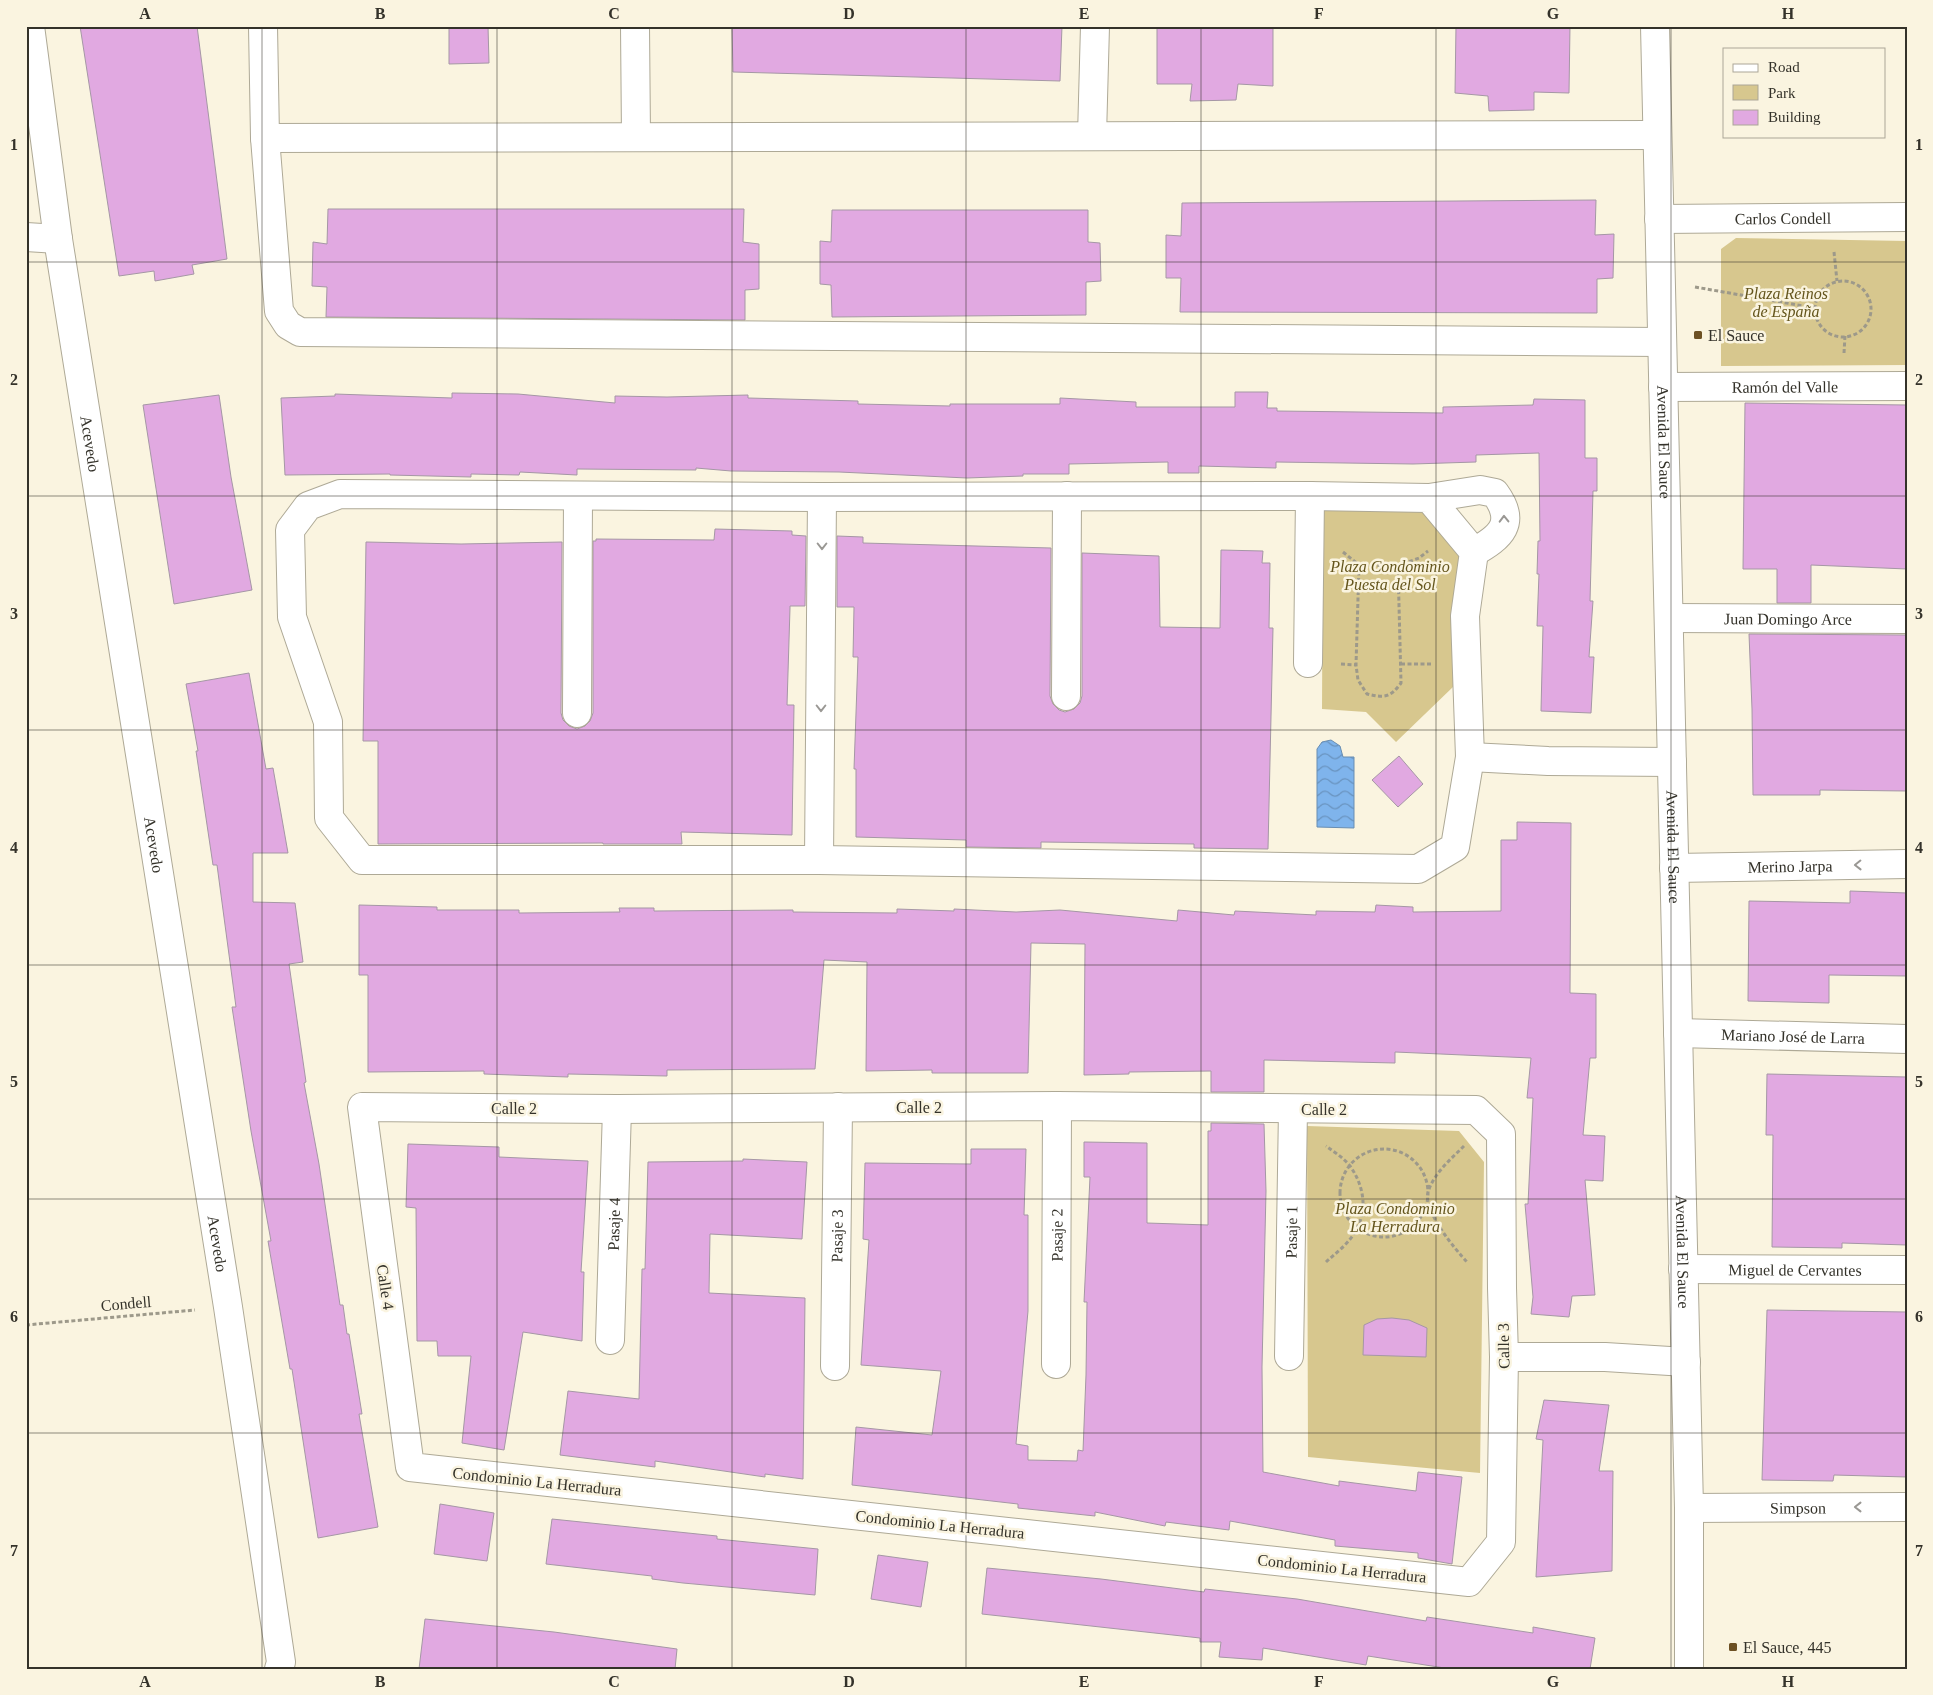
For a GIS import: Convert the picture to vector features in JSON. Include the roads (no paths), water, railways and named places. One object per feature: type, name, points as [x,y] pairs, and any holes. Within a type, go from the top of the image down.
[{"type":"street","name":"Acevedo","points":[[30,26],[58,239],[228,1307],[280,1665]]},
{"type":"street","points":[[263,26],[264,138],[278,310],[288,325],[300,332],[1662,342]]},
{"type":"street","points":[[634,26],[636,136]]},
{"type":"street","points":[[1092,136],[1095,26]]},
{"type":"street","name":"Avenida El Sauce","points":[[1655,26],[1686,1362],[1689,1508],[1689,1669]]},
{"type":"street","points":[[264,138],[1657,135]]},
{"type":"street","name":"Carlos Condell","points":[[1659,219],[1907,217]]},
{"type":"street","points":[[26,237],[58,239]]},
{"type":"street","name":"Ramón del Valle","points":[[1663,387],[1907,386]]},
{"type":"street","points":[[1429,498],[1474,552],[1465,616],[1470,757],[1456,847],[1418,869],[819,860],[362,860],[329,818],[328,722],[292,617],[290,530],[308,506],[340,494],[822,497],[1310,496],[1429,498],[1480,490],[1495,493],[1502,502],[1505,515],[1504,529],[1493,542],[1474,552]]},
{"type":"street","points":[[577,713],[578,496]]},
{"type":"street","points":[[1066,696],[1067,496]]},
{"type":"street","points":[[1308,663],[1310,496]]},
{"type":"street","points":[[819,860],[822,497]]},
{"type":"street","name":"Juan Domingo Arce","points":[[1669,618],[1907,619]]},
{"type":"street","points":[[1470,757],[1548,761],[1672,762]]},
{"type":"street","name":"Merino Jarpa","points":[[1674,868],[1907,864]]},
{"type":"street","name":"Mariano José de Larra","points":[[1678,1033],[1907,1039]]},
{"type":"street","name":"Calle 2","points":[[362,1107],[617,1109],[1057,1106],[1481,1116]]},
{"type":"street","name":"Pasaje 2","points":[[1056,1364],[1057,1106]]},
{"type":"street","name":"Calle 4","points":[[362,1107],[410,1467]]},
{"type":"street","name":"Pasaje 3","points":[[835,1366],[838,1107]]},
{"type":"street","name":"Pasaje 4","points":[[610,1340],[617,1109]]},
{"type":"street","name":"Pasaje 1","points":[[1290,1356],[1293,1113]]},
{"type":"street","name":"Calle 3","points":[[1470,1582],[1501,1542],[1504,1358],[1501,1134],[1481,1116]]},
{"type":"street","name":"Miguel de Cervantes","points":[[1683,1269],[1907,1270]]},
{"type":"street","points":[[1504,1358],[1605,1357],[1686,1362]]},
{"type":"street","name":"Condominio La Herradura","points":[[410,1467],[1470,1582]]},
{"type":"street","name":"Simpson","points":[[1689,1508],[1907,1507]]},
{"type":"water","points":[[1331,740],[1340,746],[1343,757],[1354,757],[1354,828],[1317,827],[1317,749],[1322,742]]},
{"type":"place","name":"El Sauce","points":[[1698,335]]},
{"type":"place","name":"El Sauce, 445","points":[[1733,1647]]},
{"type":"park label","name":"Plaza Reinos de España","points":[[1786,302]]},
{"type":"park label","name":"Plaza Condominio Puesta del Sol","points":[[1390,575]]},
{"type":"park label","name":"Plaza Condominio La Herradura","points":[[1395,1217]]}]
